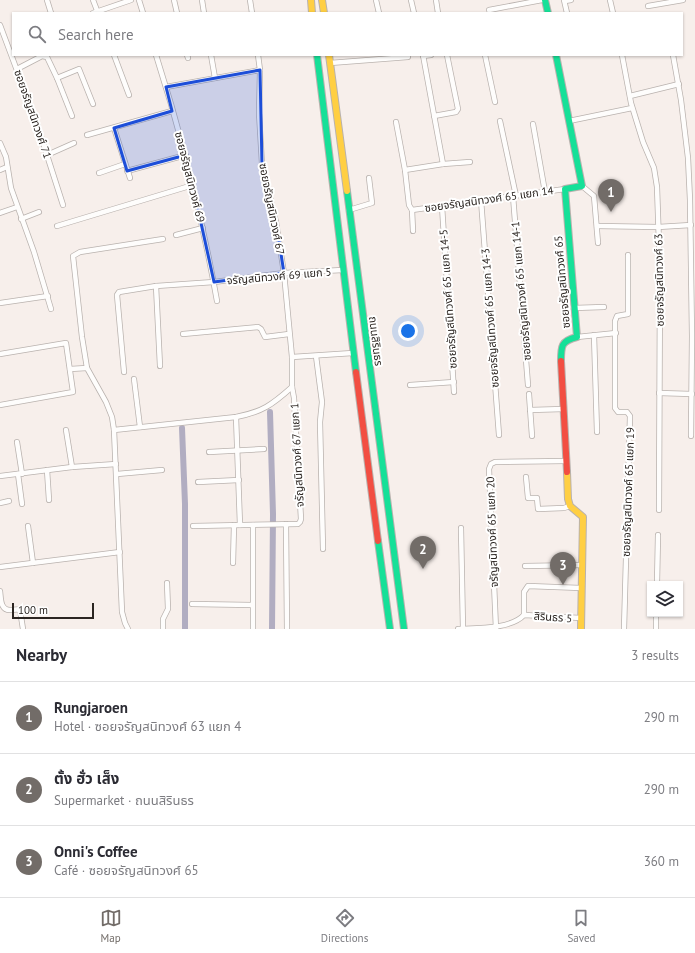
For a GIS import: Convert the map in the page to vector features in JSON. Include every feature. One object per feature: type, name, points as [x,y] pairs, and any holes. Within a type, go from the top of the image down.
[{"type":"main road","points":[[311,0],[312,12]]},
{"type":"main road","points":[[322,0],[324,12]]},
{"type":"main road","points":[[544,0],[548,12]]},
{"type":"main road","points":[[317,56],[353,353],[390,629]]},
{"type":"main road","name":"ถนนสิรินธร","points":[[329,56],[404,629]]},
{"type":"main road","points":[[556,56],[582,186],[565,189]]},
{"type":"main road","name":"ซอยจรัญสนิทวงศ์ 65","points":[[565,189],[577,336],[567,340],[562,345],[566,461],[568,499],[570,506]]},
{"type":"main road","points":[[361,409],[374,408]]},
{"type":"main road","points":[[362,420],[376,419]]},
{"type":"main road","points":[[570,506],[583,517],[581,629]]},
{"type":"street","points":[[47,0],[51,12]]},
{"type":"street","points":[[94,0],[96,12]]},
{"type":"street","points":[[99,12],[131,0]]},
{"type":"street","points":[[139,0],[143,12]]},
{"type":"street","points":[[174,0],[176,12]]},
{"type":"street","points":[[202,0],[204,12]]},
{"type":"street","points":[[250,0],[252,12]]},
{"type":"street","points":[[376,0],[379,12]]},
{"type":"street","points":[[411,0],[414,12]]},
{"type":"street","points":[[436,0],[438,12]]},
{"type":"street","points":[[489,10],[544,0]]},
{"type":"street","points":[[567,12],[564,1],[571,0]]},
{"type":"street","points":[[610,0],[613,12]]},
{"type":"street","points":[[648,6],[683,0]]},
{"type":"street","name":"ซอยจรัญสนิทวงศ์ 71","points":[[0,25],[2,37],[7,43],[17,69],[63,205]]},
{"type":"street","points":[[7,43],[12,40]]},
{"type":"street","points":[[17,69],[42,56],[46,56],[57,78],[72,116]]},
{"type":"street","points":[[114,56],[129,95]]},
{"type":"street","name":"ซอยจรัญสนิทวงศ์ 69","points":[[156,56],[186,155],[203,228],[217,301]]},
{"type":"street","points":[[211,56],[214,78]]},
{"type":"street","name":"ซอยจรัญสนิทวงศ์ 67","points":[[258,56],[260,70],[262,164],[276,222],[284,273],[292,357],[292,387]]},
{"type":"street","points":[[423,56],[443,164]]},
{"type":"street","points":[[434,116],[456,112],[458,110],[447,56]]},
{"type":"street","points":[[485,56],[496,102]]},
{"type":"street","name":"ซอยจรัญสนิทวงศ์ 63","points":[[622,56],[632,108],[643,142],[654,168],[657,187],[660,272],[659,510]]},
{"type":"street","points":[[673,56],[679,84],[688,158],[691,225],[691,436]]},
{"type":"street","points":[[330,63],[389,57],[408,57]]},
{"type":"street","points":[[57,78],[79,69],[93,104]]},
{"type":"street","points":[[166,87],[260,70]]},
{"type":"street","points":[[630,96],[679,84]]},
{"type":"street","points":[[569,121],[632,108]]},
{"type":"street","points":[[87,135],[172,111]]},
{"type":"street","name":"ซอยจรัญสนิทวงศ์ 65 แยก 14-1","points":[[500,121],[514,196],[528,385]]},
{"type":"street","points":[[396,122],[405,170],[409,205],[412,210],[413,231]]},
{"type":"street","points":[[533,124],[545,192]]},
{"type":"street","points":[[114,128],[130,178]]},
{"type":"street","points":[[0,143],[6,157],[11,188],[48,296],[51,309]]},
{"type":"street","points":[[47,155],[74,143]]},
{"type":"street","points":[[127,171],[186,155]]},
{"type":"street","points":[[405,170],[443,164],[470,162]]},
{"type":"street","points":[[99,173],[125,164]]},
{"type":"street","points":[[0,170],[7,167]]},
{"type":"street","points":[[349,210],[372,203],[369,178]]},
{"type":"street","points":[[57,226],[193,185]]},
{"type":"street","points":[[582,186],[594,196],[598,243]]},
{"type":"street","name":"ซอยจรัญสนิทวงศ์ 65 แยก 14","points":[[412,210],[565,189]]},
{"type":"street","name":"ซอยจรัญสนิทวงศ์ 65 แยก 14-3","points":[[481,200],[499,435]]},
{"type":"street","name":"ซอยจรัญสนิทวงศ์ 65 แยก 14-5","points":[[442,206],[454,392]]},
{"type":"street","points":[[0,213],[17,207]]},
{"type":"street","points":[[22,219],[39,212]]},
{"type":"street","points":[[597,226],[658,227],[691,225]]},
{"type":"street","points":[[176,235],[203,228]]},
{"type":"street","points":[[128,629],[122,612],[114,430],[112,417],[106,402],[87,368],[73,256],[80,252],[163,239]]},
{"type":"street","points":[[577,336],[616,333],[617,316],[628,314],[628,255]]},
{"type":"street","name":"จรัญสนิทวงศ์ 69 แยก 5","points":[[124,372],[119,292],[156,286],[214,282],[284,273],[343,270]]},
{"type":"street","points":[[156,286],[160,366]]},
{"type":"street","points":[[0,303],[48,296]]},
{"type":"street","points":[[574,308],[604,307]]},
{"type":"street","points":[[183,334],[258,327],[265,338],[289,334]]},
{"type":"street","name":"ซอยจรัญสนิทวงศ์ 65 แยก 19","points":[[616,333],[615,408],[618,412],[627,412],[630,416],[624,629]]},
{"type":"street","points":[[594,335],[597,432]]},
{"type":"street","points":[[0,354],[65,343],[73,392],[0,405]]},
{"type":"street","points":[[292,357],[353,353]]},
{"type":"street","points":[[316,356],[322,402],[320,422],[323,549]]},
{"type":"street","points":[[70,369],[87,368]]},
{"type":"street","points":[[134,379],[140,427]]},
{"type":"street","points":[[410,385],[454,382]]},
{"type":"street","points":[[114,430],[236,417],[261,410],[276,402],[292,387]]},
{"type":"street","name":"จรัญสนิทวงศ์ 67 แยก 1","points":[[286,524],[298,524],[301,519],[294,398],[292,387]]},
{"type":"street","points":[[660,393],[692,394]]},
{"type":"street","points":[[529,394],[532,436]]},
{"type":"street","points":[[530,410],[564,408]]},
{"type":"street","points":[[236,417],[240,525]]},
{"type":"street","points":[[66,430],[72,467]]},
{"type":"street","points":[[17,442],[22,504]]},
{"type":"street","points":[[209,452],[264,449]]},
{"type":"street","name":"จรัญสนิทวงศ์ 65 แยก 20","points":[[496,629],[489,468],[491,464],[495,462],[566,461]]},
{"type":"street","points":[[0,476],[72,467],[116,464]]},
{"type":"street","points":[[47,470],[49,500]]},
{"type":"street","points":[[117,474],[162,470]]},
{"type":"street","points":[[526,477],[528,498],[537,498],[538,509],[564,508],[570,506]]},
{"type":"street","points":[[198,482],[239,480]]},
{"type":"street","points":[[0,503],[9,501]]},
{"type":"street","points":[[193,526],[286,524],[287,629]]},
{"type":"street","points":[[253,525],[253,629]]},
{"type":"street","points":[[28,526],[33,563]]},
{"type":"street","points":[[233,563],[234,526]]},
{"type":"street","points":[[461,528],[463,629]]},
{"type":"street","points":[[657,581],[658,535]]},
{"type":"street","points":[[0,567],[120,552]]},
{"type":"street","points":[[525,566],[582,565]]},
{"type":"street","points":[[163,629],[163,619],[168,609],[167,583]]},
{"type":"street","points":[[524,615],[524,592],[528,586],[581,588]]},
{"type":"street","points":[[0,591],[2,605],[5,609],[20,610],[23,629]]},
{"type":"street","points":[[192,604],[252,605]]},
{"type":"street","name":"สิรินธร 5","points":[[458,629],[496,629],[519,622],[524,615],[581,618]]},
{"type":"street","points":[[656,617],[656,629]]},
{"type":"highlighted area","points":[[260,70],[262,164],[276,222],[284,273],[214,282],[186,155],[127,171],[114,128],[172,111],[166,87]]},
{"type":"waterway","points":[[270,412],[273,514],[272,629]]},
{"type":"waterway","points":[[182,428],[185,504],[185,629]]},
{"type":"traffic: fast","points":[[545,0],[548,12]]},
{"type":"traffic: fast","points":[[317,56],[356,372]]},
{"type":"traffic: fast","points":[[556,56],[582,186],[565,189],[577,337],[565,342],[561,351],[561,361]]},
{"type":"traffic: fast","points":[[347,191],[404,629]]},
{"type":"traffic: fast","points":[[378,541],[390,629]]},
{"type":"traffic: slow","points":[[311,0],[312,12]]},
{"type":"traffic: slow","points":[[322,0],[324,12]]},
{"type":"traffic: slow","points":[[329,56],[347,191]]},
{"type":"traffic: slow","points":[[567,472],[568,499],[570,506],[583,517],[581,629]]},
{"type":"traffic: jam","points":[[561,361],[567,472]]},
{"type":"traffic: jam","points":[[356,372],[378,541]]},
{"type":"place","name":"Rungjaroen","points":[[611,212]]},
{"type":"place","name":"ตั้ง ฮั่ว เส็ง","points":[[423,569]]},
{"type":"place","name":"Onni's Coffee","points":[[563,585]]}]
